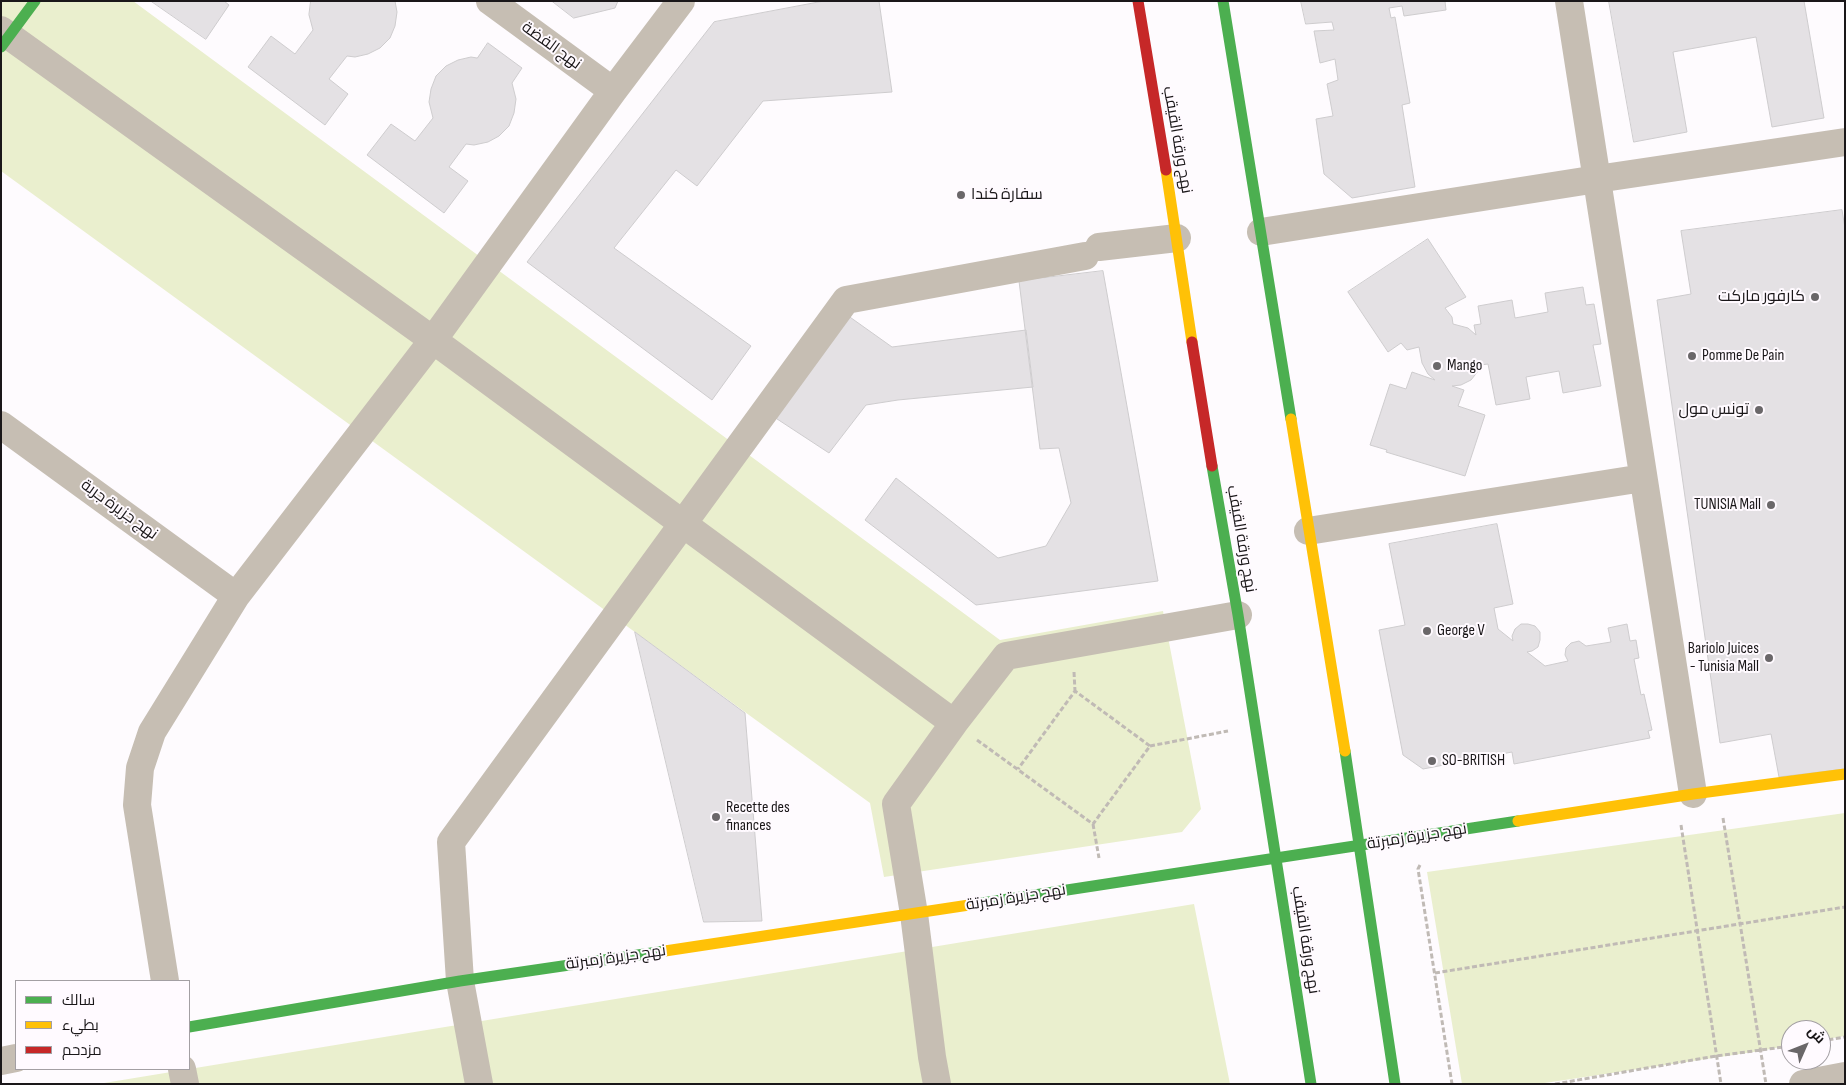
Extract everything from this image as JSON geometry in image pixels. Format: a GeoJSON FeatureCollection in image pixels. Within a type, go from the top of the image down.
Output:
{"type":"FeatureCollection","features":[{"type":"Feature","properties":{"kind":"main road"},"geometry":{"type":"LineString","coordinates":[[4,37],[35,1]]}},
{"type":"Feature","properties":{"kind":"main road","name":"نهج ورقة القيقب"},"geometry":{"type":"LineString","coordinates":[[1138,1],[1177,238],[1201,406],[1238,616],[1311,1084]]}},
{"type":"Feature","properties":{"kind":"main road"},"geometry":{"type":"LineString","coordinates":[[1223,1],[1360,846],[1395,1084]]}},
{"type":"Feature","properties":{"kind":"main road","name":"نهج جزيرة زمبرتة"},"geometry":{"type":"LineString","coordinates":[[190,1027],[460,981],[914,914],[1697,794],[1845,774]]}},
{"type":"Feature","properties":{"kind":"street","name":"نهج الفضة"},"geometry":{"type":"LineString","coordinates":[[490,1],[613,91]]}},
{"type":"Feature","properties":{"kind":"street"},"geometry":{"type":"LineString","coordinates":[[165,980],[137,805],[140,768],[152,732],[236,596],[433,340],[613,91],[681,1]]}},
{"type":"Feature","properties":{"kind":"street"},"geometry":{"type":"LineString","coordinates":[[1569,1],[1643,478],[1697,794]]}},
{"type":"Feature","properties":{"kind":"street"},"geometry":{"type":"LineString","coordinates":[[4,37],[433,340],[954,723]]}},
{"type":"Feature","properties":{"kind":"street"},"geometry":{"type":"LineString","coordinates":[[1261,232],[1845,142]]}},
{"type":"Feature","properties":{"kind":"street"},"geometry":{"type":"LineString","coordinates":[[479,1084],[460,981],[451,842],[846,300],[1092,252],[1177,238]]}},
{"type":"Feature","properties":{"kind":"street","name":"نهج جزيرة جربة"},"geometry":{"type":"LineString","coordinates":[[1,425],[236,596]]}},
{"type":"Feature","properties":{"kind":"street"},"geometry":{"type":"LineString","coordinates":[[1308,531],[1643,478]]}},
{"type":"Feature","properties":{"kind":"street"},"geometry":{"type":"LineString","coordinates":[[937,1084],[914,914],[896,804],[954,723],[1006,656],[1238,616]]}},
{"type":"Feature","properties":{"kind":"street"},"geometry":{"type":"LineString","coordinates":[[1,1061],[15,1058]]}},
{"type":"Feature","properties":{"kind":"street"},"geometry":{"type":"LineString","coordinates":[[182,1070],[185,1084]]}},
{"type":"Feature","properties":{"kind":"street"},"geometry":{"type":"LineString","coordinates":[[1802,1084],[1845,1076]]}},
{"type":"Feature","properties":{"kind":"path"},"geometry":{"type":"LineString","coordinates":[[1018,769],[1075,692],[1150,746]]}},
{"type":"Feature","properties":{"kind":"path"},"geometry":{"type":"LineString","coordinates":[[954,723],[1093,824],[1150,746],[1255,726]]}},
{"type":"Feature","properties":{"kind":"path"},"geometry":{"type":"LineString","coordinates":[[1697,794],[1740,924],[1766,1084]]}},
{"type":"Feature","properties":{"kind":"path"},"geometry":{"type":"LineString","coordinates":[[1697,794],[1697,931],[1721,1084]]}},
{"type":"Feature","properties":{"kind":"path"},"geometry":{"type":"LineString","coordinates":[[1422,860],[1418,869],[1452,1084]]}},
{"type":"Feature","properties":{"kind":"path"},"geometry":{"type":"LineString","coordinates":[[1434,973],[1845,907]]}},
{"type":"Feature","properties":{"kind":"path"},"geometry":{"type":"LineString","coordinates":[[1831,1039],[1845,1037]]}},
{"type":"Feature","properties":{"kind":"path"},"geometry":{"type":"LineString","coordinates":[[1555,1084],[1716,1056],[1781,1048]]}},
{"type":"Feature","properties":{"kind":"green space"},"geometry":{"type":"Polygon","coordinates":[[[1,1],[133,1],[1000,640],[1163,611],[1201,809],[1182,832],[884,877],[870,803],[1,171],[1,1]]]}},
{"type":"Feature","properties":{"kind":"green space"},"geometry":{"type":"Polygon","coordinates":[[[1845,813],[1845,1036],[1831,1038],[1831,1020],[1781,1020],[1781,1047],[1538,1084],[1462,1084],[1427,872],[1845,813]]]}},
{"type":"Feature","properties":{"kind":"green space"},"geometry":{"type":"Polygon","coordinates":[[[1194,904],[1230,1084],[98,1084],[1194,904]]]}},
{"type":"Feature","properties":{"kind":"building"},"geometry":{"type":"Polygon","coordinates":[[[151,1],[224,1],[229,5],[206,39],[151,1]]]}},
{"type":"Feature","properties":{"kind":"building"},"geometry":{"type":"Polygon","coordinates":[[[311,1],[395,1],[397,12],[395,26],[390,38],[380,48],[368,54],[355,57],[347,56],[329,79],[348,94],[325,125],[248,67],[271,36],[295,54],[313,30],[309,15],[311,1]]]}},
{"type":"Feature","properties":{"kind":"building"},"geometry":{"type":"Polygon","coordinates":[[[552,1],[618,1],[615,8],[574,18],[552,1]]]}},
{"type":"Feature","properties":{"kind":"building"},"geometry":{"type":"Polygon","coordinates":[[[824,1],[879,1],[892,92],[763,101],[697,186],[676,170],[614,248],[751,346],[712,400],[527,262],[714,22],[824,1]]]}},
{"type":"Feature","properties":{"kind":"building"},"geometry":{"type":"Polygon","coordinates":[[[1301,1],[1445,1],[1446,10],[1404,16],[1402,6],[1389,8],[1391,18],[1395,17],[1410,103],[1402,105],[1415,187],[1352,198],[1324,174],[1316,119],[1333,116],[1327,84],[1338,80],[1335,59],[1320,63],[1314,31],[1334,30],[1332,22],[1306,24],[1301,1]]]}},
{"type":"Feature","properties":{"kind":"building"},"geometry":{"type":"Polygon","coordinates":[[[1609,1],[1804,1],[1824,118],[1772,127],[1756,37],[1673,52],[1687,132],[1634,142],[1609,1]]]}},
{"type":"Feature","properties":{"kind":"building"},"geometry":{"type":"Polygon","coordinates":[[[488,43],[522,68],[512,83],[516,99],[514,113],[509,126],[499,136],[488,142],[474,145],[466,144],[449,167],[468,181],[444,213],[367,155],[391,124],[415,141],[433,118],[429,102],[436,76],[446,66],[458,60],[471,57],[477,58],[488,43]]]}},
{"type":"Feature","properties":{"kind":"building","name":"تونس مول"},"geometry":{"type":"Polygon","coordinates":[[[1842,210],[1845,228],[1845,769],[1779,777],[1771,734],[1720,743],[1657,300],[1691,294],[1681,231],[1842,210]]]}},
{"type":"Feature","properties":{"kind":"building"},"geometry":{"type":"Polygon","coordinates":[[[1428,239],[1466,297],[1445,308],[1452,317],[1453,324],[1468,328],[1476,335],[1474,325],[1481,324],[1478,306],[1512,300],[1515,318],[1548,312],[1545,293],[1583,287],[1586,305],[1594,304],[1601,344],[1593,345],[1601,386],[1563,393],[1559,371],[1526,377],[1530,399],[1496,405],[1488,364],[1481,365],[1471,380],[1461,385],[1452,386],[1464,390],[1458,406],[1485,415],[1465,476],[1386,452],[1387,450],[1370,445],[1390,384],[1406,389],[1412,372],[1435,380],[1428,374],[1422,363],[1419,347],[1407,350],[1401,343],[1388,352],[1348,292],[1428,239]]]}},
{"type":"Feature","properties":{"kind":"building"},"geometry":{"type":"Polygon","coordinates":[[[1103,271],[1158,581],[976,605],[865,520],[896,478],[998,558],[1046,546],[1071,503],[1059,448],[1040,449],[1019,281],[1103,271]]]}},
{"type":"Feature","properties":{"kind":"building"},"geometry":{"type":"Polygon","coordinates":[[[847,315],[892,347],[1026,330],[1033,387],[898,400],[866,405],[829,453],[771,415],[847,315]]]}},
{"type":"Feature","properties":{"kind":"building"},"geometry":{"type":"Polygon","coordinates":[[[1497,524],[1513,604],[1494,608],[1498,629],[1513,641],[1512,636],[1515,629],[1521,624],[1535,626],[1540,632],[1538,647],[1527,652],[1545,666],[1568,661],[1565,655],[1566,648],[1571,643],[1579,641],[1586,646],[1611,642],[1608,628],[1627,624],[1630,641],[1636,640],[1639,658],[1634,659],[1641,695],[1644,694],[1652,730],[1648,731],[1650,738],[1514,764],[1512,752],[1423,769],[1403,755],[1379,630],[1405,625],[1389,544],[1497,524]]]}},
{"type":"Feature","properties":{"kind":"building","name":"Recette des finances"},"geometry":{"type":"Polygon","coordinates":[[[635,632],[745,713],[762,921],[704,922],[635,632]]]}},
{"type":"Feature","properties":{"kind":"traffic: fast"},"geometry":{"type":"LineString","coordinates":[[1,47],[35,1]]}},
{"type":"Feature","properties":{"kind":"traffic: fast"},"geometry":{"type":"LineString","coordinates":[[1223,1],[1291,419]]}},
{"type":"Feature","properties":{"kind":"traffic: fast"},"geometry":{"type":"LineString","coordinates":[[1212,466],[1238,615],[1311,1084]]}},
{"type":"Feature","properties":{"kind":"traffic: fast"},"geometry":{"type":"LineString","coordinates":[[1345,751],[1395,1084]]}},
{"type":"Feature","properties":{"kind":"traffic: fast"},"geometry":{"type":"LineString","coordinates":[[969,905],[1518,821]]}},
{"type":"Feature","properties":{"kind":"traffic: fast"},"geometry":{"type":"LineString","coordinates":[[190,1027],[460,981],[665,951]]}},
{"type":"Feature","properties":{"kind":"traffic: slow"},"geometry":{"type":"LineString","coordinates":[[1166,170],[1192,342]]}},
{"type":"Feature","properties":{"kind":"traffic: slow"},"geometry":{"type":"LineString","coordinates":[[1291,419],[1345,751]]}},
{"type":"Feature","properties":{"kind":"traffic: slow"},"geometry":{"type":"LineString","coordinates":[[1518,821],[1693,794],[1845,774]]}},
{"type":"Feature","properties":{"kind":"traffic: slow"},"geometry":{"type":"LineString","coordinates":[[665,951],[969,905]]}},
{"type":"Feature","properties":{"kind":"traffic: jam"},"geometry":{"type":"LineString","coordinates":[[1138,1],[1166,170]]}},
{"type":"Feature","properties":{"kind":"traffic: jam"},"geometry":{"type":"LineString","coordinates":[[1192,342],[1212,466]]}},
{"type":"Feature","properties":{"kind":"place","name":"سفارة كندا"},"geometry":{"type":"Point","coordinates":[961,195]}},
{"type":"Feature","properties":{"kind":"place","name":"كارفور ماركت"},"geometry":{"type":"Point","coordinates":[1815,297]}},
{"type":"Feature","properties":{"kind":"place","name":"Pomme De Pain"},"geometry":{"type":"Point","coordinates":[1692,356]}},
{"type":"Feature","properties":{"kind":"place","name":"Mango"},"geometry":{"type":"Point","coordinates":[1437,366]}},
{"type":"Feature","properties":{"kind":"place","name":"تونس مول"},"geometry":{"type":"Point","coordinates":[1759,410]}},
{"type":"Feature","properties":{"kind":"place","name":"TUNISIA Mall"},"geometry":{"type":"Point","coordinates":[1771,505]}},
{"type":"Feature","properties":{"kind":"place","name":"George V"},"geometry":{"type":"Point","coordinates":[1427,631]}},
{"type":"Feature","properties":{"kind":"place","name":"Bariolo Juices - Tunisia Mall"},"geometry":{"type":"Point","coordinates":[1769,658]}},
{"type":"Feature","properties":{"kind":"place","name":"SO-BRITISH"},"geometry":{"type":"Point","coordinates":[1432,761]}},
{"type":"Feature","properties":{"kind":"place","name":"Recette des finances"},"geometry":{"type":"Point","coordinates":[716,817]}}]}
